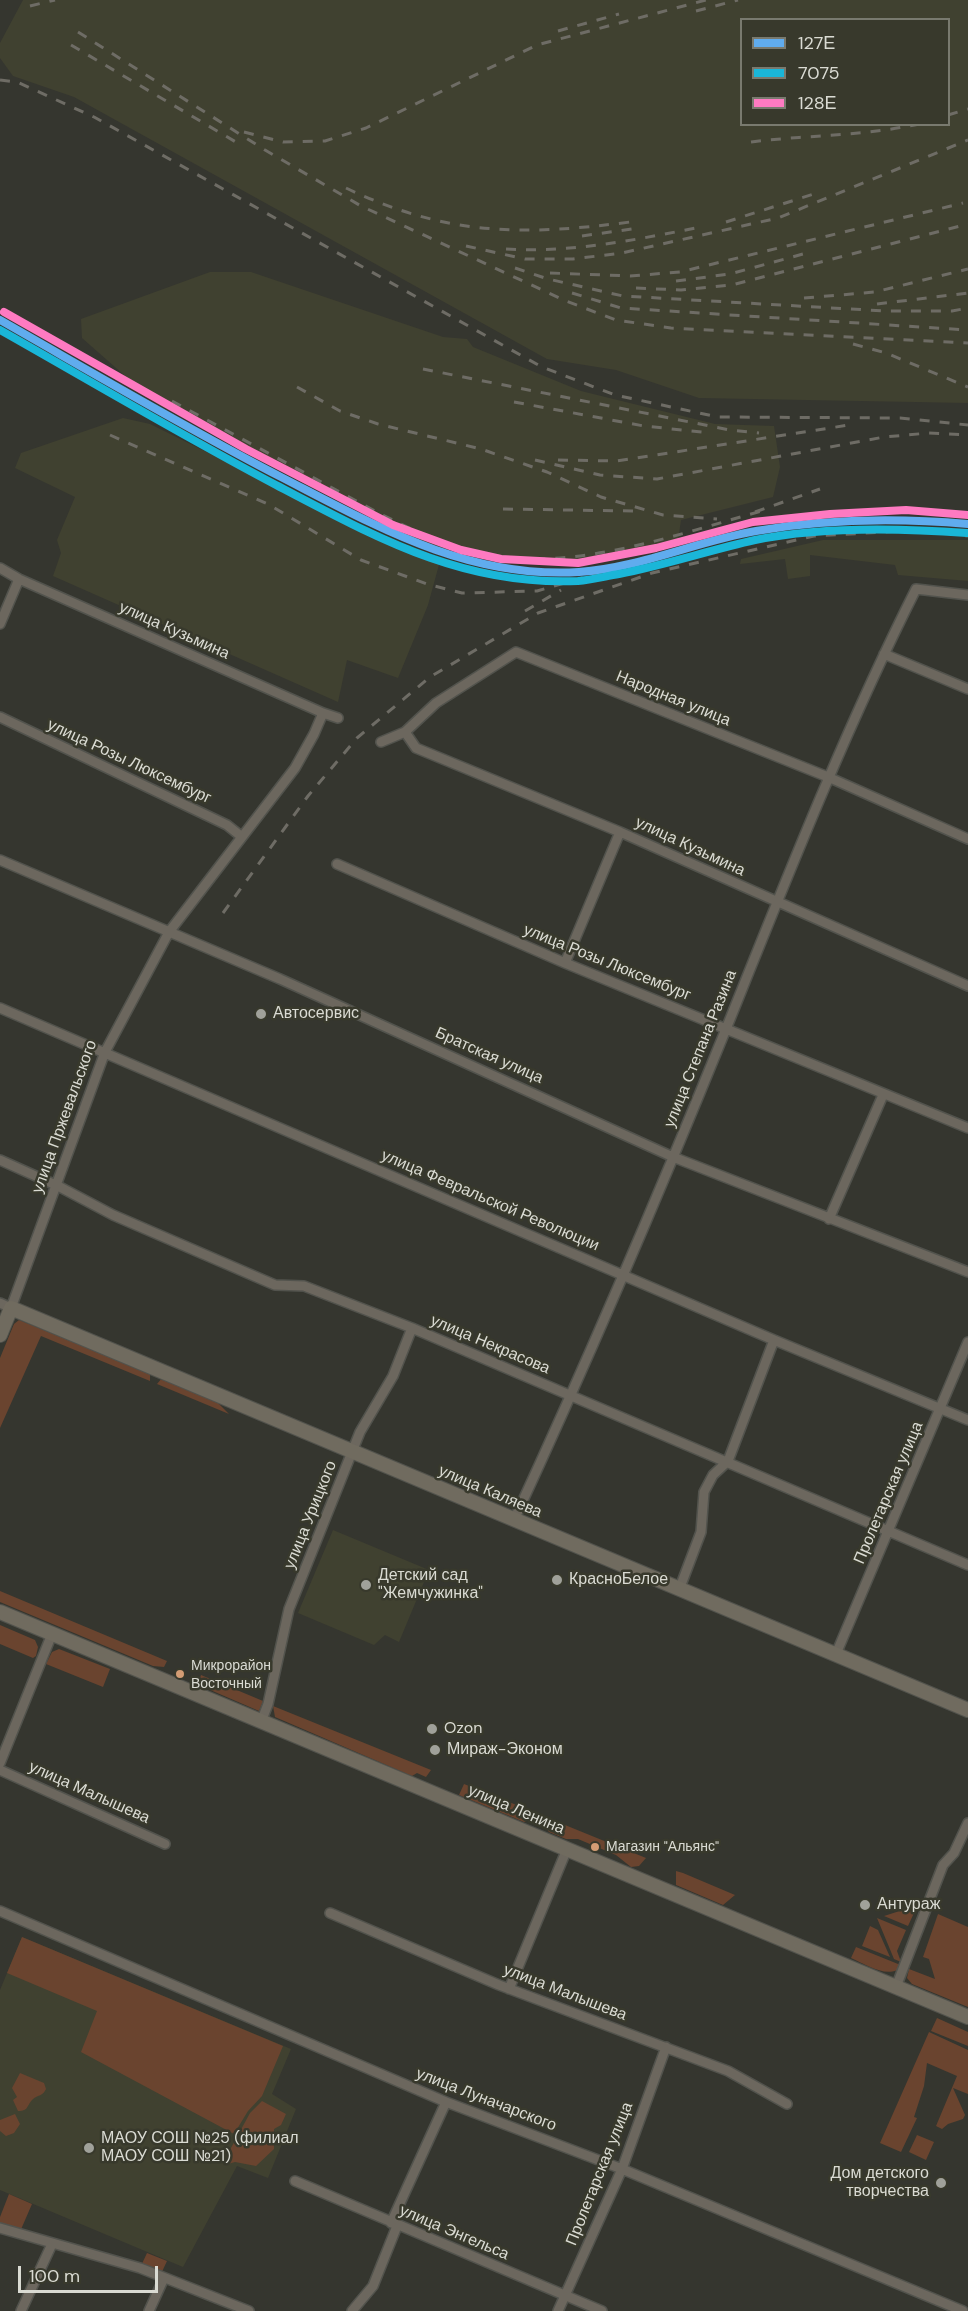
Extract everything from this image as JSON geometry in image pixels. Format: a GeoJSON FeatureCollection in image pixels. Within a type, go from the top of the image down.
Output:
{"type":"FeatureCollection","features":[{"type":"Feature","properties":{"kind":"street","name":"улица Кузьмина"},"geometry":{"type":"LineString","coordinates":[[0,568],[19,579],[339,718]]}},
{"type":"Feature","properties":{"kind":"street"},"geometry":{"type":"LineString","coordinates":[[0,624],[19,579]]}},
{"type":"Feature","properties":{"kind":"street","name":"улица Степана Разина"},"geometry":{"type":"LineString","coordinates":[[514,1520],[625,1275],[828,777],[884,654],[916,589],[968,595]]}},
{"type":"Feature","properties":{"kind":"street","name":"Народная улица"},"geometry":{"type":"LineString","coordinates":[[381,742],[405,732],[436,703],[516,652],[828,777],[968,839]]}},
{"type":"Feature","properties":{"kind":"street"},"geometry":{"type":"LineString","coordinates":[[884,654],[968,689]]}},
{"type":"Feature","properties":{"kind":"street","name":"улица Пржевальского"},"geometry":{"type":"LineString","coordinates":[[0,1335],[6,1306],[58,1186],[105,1052],[169,932],[295,768],[323,713]]}},
{"type":"Feature","properties":{"kind":"street","name":"улица Розы Люксембург"},"geometry":{"type":"LineString","coordinates":[[0,717],[227,825],[242,837]]}},
{"type":"Feature","properties":{"kind":"street","name":"улица Кузьмина"},"geometry":{"type":"LineString","coordinates":[[405,732],[416,748],[620,832],[968,986]]}},
{"type":"Feature","properties":{"kind":"street"},"geometry":{"type":"LineString","coordinates":[[565,963],[620,832]]}},
{"type":"Feature","properties":{"kind":"street","name":"Братская улица"},"geometry":{"type":"LineString","coordinates":[[0,860],[280,979],[673,1156],[968,1272]]}},
{"type":"Feature","properties":{"kind":"street","name":"улица Розы Люксембург"},"geometry":{"type":"LineString","coordinates":[[337,864],[565,963],[968,1128]]}},
{"type":"Feature","properties":{"kind":"street","name":"улица Февральской Революции"},"geometry":{"type":"LineString","coordinates":[[0,1008],[774,1340],[968,1420]]}},
{"type":"Feature","properties":{"kind":"street"},"geometry":{"type":"LineString","coordinates":[[829,1219],[883,1095]]}},
{"type":"Feature","properties":{"kind":"street","name":"улица Некрасова"},"geometry":{"type":"LineString","coordinates":[[0,1160],[58,1186],[113,1215],[275,1285],[304,1286],[412,1328],[728,1461],[888,1533],[968,1565]]}},
{"type":"Feature","properties":{"kind":"street","name":"улица Каляева"},"geometry":{"type":"LineString","coordinates":[[6,1306],[351,1453],[968,1710]]}},
{"type":"Feature","properties":{"kind":"street","name":"улица Урицкого"},"geometry":{"type":"LineString","coordinates":[[261,1722],[268,1704],[289,1609],[360,1432],[393,1376],[412,1328]]}},
{"type":"Feature","properties":{"kind":"street"},"geometry":{"type":"LineString","coordinates":[[679,1590],[701,1532],[704,1492],[713,1475],[728,1461],[774,1340]]}},
{"type":"Feature","properties":{"kind":"street","name":"Пролетарская улица"},"geometry":{"type":"LineString","coordinates":[[836,1654],[968,1342]]}},
{"type":"Feature","properties":{"kind":"street","name":"улица Ленина"},"geometry":{"type":"LineString","coordinates":[[0,1612],[968,2017]]}},
{"type":"Feature","properties":{"kind":"street"},"geometry":{"type":"LineString","coordinates":[[0,1763],[46,1631]]}},
{"type":"Feature","properties":{"kind":"street","name":"улица Малышева"},"geometry":{"type":"LineString","coordinates":[[0,1770],[165,1844]]}},
{"type":"Feature","properties":{"kind":"street"},"geometry":{"type":"LineString","coordinates":[[896,1987],[943,1865],[954,1853],[968,1823]]}},
{"type":"Feature","properties":{"kind":"street"},"geometry":{"type":"LineString","coordinates":[[509,1989],[567,1849]]}},
{"type":"Feature","properties":{"kind":"street","name":"улица Луначарского"},"geometry":{"type":"LineString","coordinates":[[0,1911],[446,2102],[622,2169],[963,2311]]}},
{"type":"Feature","properties":{"kind":"street","name":"улица Малышева"},"geometry":{"type":"LineString","coordinates":[[330,1914],[509,1989],[728,2071],[787,2104]]}},
{"type":"Feature","properties":{"kind":"street","name":"Пролетарская улица"},"geometry":{"type":"LineString","coordinates":[[558,2311],[622,2169],[666,2047]]}},
{"type":"Feature","properties":{"kind":"street"},"geometry":{"type":"LineString","coordinates":[[352,2311],[373,2286],[394,2224],[446,2102]]}},
{"type":"Feature","properties":{"kind":"street","name":"улица Энгельса"},"geometry":{"type":"LineString","coordinates":[[295,2181],[564,2297],[602,2311]]}},
{"type":"Feature","properties":{"kind":"street"},"geometry":{"type":"LineString","coordinates":[[0,2228],[140,2268],[249,2311]]}},
{"type":"Feature","properties":{"kind":"street"},"geometry":{"type":"LineString","coordinates":[[21,2311],[52,2244]]}},
{"type":"Feature","properties":{"kind":"street"},"geometry":{"type":"LineString","coordinates":[[149,2311],[164,2278]]}},
{"type":"Feature","properties":{"kind":"shaded area"},"geometry":{"type":"Polygon","coordinates":[[[23,0],[968,0],[968,403],[699,398],[616,370],[547,359],[74,97],[13,76],[0,58],[0,43],[23,0]]]}},
{"type":"Feature","properties":{"kind":"shaded area"},"geometry":{"type":"Polygon","coordinates":[[[210,272],[251,272],[443,337],[467,339],[473,347],[581,391],[715,424],[774,426],[780,467],[773,497],[681,520],[678,541],[596,559],[526,564],[428,546],[157,404],[82,338],[81,319],[210,272]]]}},
{"type":"Feature","properties":{"kind":"shaded area"},"geometry":{"type":"Polygon","coordinates":[[[123,418],[150,424],[388,542],[440,561],[428,605],[398,678],[347,660],[338,702],[53,576],[61,553],[57,540],[75,497],[15,468],[21,453],[123,418]]]}},
{"type":"Feature","properties":{"kind":"shaded area"},"geometry":{"type":"Polygon","coordinates":[[[823,540],[968,540],[968,581],[898,575],[895,565],[810,555],[810,576],[788,579],[785,559],[740,564],[741,559],[823,540]]]}},
{"type":"Feature","properties":{"kind":"shaded area"},"geometry":{"type":"Polygon","coordinates":[[[19,1320],[150,1373],[150,1381],[41,1336],[0,1428],[0,1358],[14,1324],[19,1320]]]}},
{"type":"Feature","properties":{"kind":"shaded area"},"geometry":{"type":"Polygon","coordinates":[[[162,1378],[213,1398],[229,1414],[157,1384],[162,1378]]]}},
{"type":"Feature","properties":{"kind":"shaded area","name":"Детский сад \"Жемчужинка\""},"geometry":{"type":"Polygon","coordinates":[[[333,1530],[429,1570],[399,1642],[385,1635],[374,1645],[298,1613],[333,1530]]]}},
{"type":"Feature","properties":{"kind":"shaded area"},"geometry":{"type":"Polygon","coordinates":[[[0,1591],[167,1661],[164,1667],[153,1666],[0,1602],[0,1591]]]}},
{"type":"Feature","properties":{"kind":"shaded area"},"geometry":{"type":"Polygon","coordinates":[[[0,1625],[35,1640],[38,1647],[36,1656],[33,1658],[0,1644],[0,1625]]]}},
{"type":"Feature","properties":{"kind":"shaded area"},"geometry":{"type":"Polygon","coordinates":[[[59,1649],[110,1669],[103,1687],[46,1664],[52,1652],[59,1649]]]}},
{"type":"Feature","properties":{"kind":"shaded area"},"geometry":{"type":"Polygon","coordinates":[[[201,1675],[263,1701],[259,1711],[208,1689],[199,1681],[201,1675]]]}},
{"type":"Feature","properties":{"kind":"shaded area"},"geometry":{"type":"Polygon","coordinates":[[[273,1706],[431,1770],[426,1777],[417,1773],[412,1776],[275,1717],[273,1706]]]}},
{"type":"Feature","properties":{"kind":"shaded area"},"geometry":{"type":"Polygon","coordinates":[[[464,1784],[534,1812],[531,1819],[524,1822],[459,1795],[464,1784]]]}},
{"type":"Feature","properties":{"kind":"shaded area"},"geometry":{"type":"Polygon","coordinates":[[[538,1814],[646,1858],[639,1866],[631,1867],[616,1855],[578,1839],[566,1839],[549,1832],[538,1814]]]}},
{"type":"Feature","properties":{"kind":"shaded area"},"geometry":{"type":"Polygon","coordinates":[[[676,1871],[735,1895],[723,1905],[676,1885],[676,1871]]]}},
{"type":"Feature","properties":{"kind":"shaded area"},"geometry":{"type":"Polygon","coordinates":[[[909,1908],[914,1913],[908,1926],[884,1916],[909,1908]]]}},
{"type":"Feature","properties":{"kind":"shaded area"},"geometry":{"type":"Polygon","coordinates":[[[938,1914],[968,1927],[968,2007],[912,1984],[907,1978],[909,1969],[935,1979],[929,1959],[923,1957],[938,1914]]]}},
{"type":"Feature","properties":{"kind":"shaded area"},"geometry":{"type":"Polygon","coordinates":[[[877,1918],[906,1930],[897,1951],[901,1962],[894,1959],[877,1918]]]}},
{"type":"Feature","properties":{"kind":"shaded area"},"geometry":{"type":"Polygon","coordinates":[[[870,1926],[878,1930],[890,1957],[862,1946],[870,1926]]]}},
{"type":"Feature","properties":{"kind":"shaded area"},"geometry":{"type":"Polygon","coordinates":[[[22,1937],[291,2049],[272,2094],[296,2109],[268,2178],[237,2166],[183,2267],[0,2190],[0,1990],[22,1937]]]}},
{"type":"Feature","properties":{"kind":"shaded area"},"geometry":{"type":"Polygon","coordinates":[[[22,1937],[283,2046],[262,2096],[248,2111],[234,2134],[81,2052],[97,2011],[7,1973],[22,1937]]]}},
{"type":"Feature","properties":{"kind":"shaded area"},"geometry":{"type":"Polygon","coordinates":[[[856,1947],[903,1966],[891,1972],[878,1970],[851,1958],[856,1947]]]}},
{"type":"Feature","properties":{"kind":"shaded area"},"geometry":{"type":"Polygon","coordinates":[[[937,2018],[968,2032],[968,2046],[931,2031],[937,2018]]]}},
{"type":"Feature","properties":{"kind":"shaded area"},"geometry":{"type":"Polygon","coordinates":[[[929,2032],[968,2050],[968,2094],[953,2088],[965,2115],[963,2119],[948,2124],[942,2129],[936,2126],[957,2076],[927,2063],[924,2086],[914,2117],[917,2118],[901,2152],[880,2143],[929,2032]]]}},
{"type":"Feature","properties":{"kind":"shaded area"},"geometry":{"type":"Polygon","coordinates":[[[20,2073],[44,2083],[46,2089],[33,2099],[26,2109],[18,2111],[13,2100],[17,2097],[12,2088],[20,2073]]]}},
{"type":"Feature","properties":{"kind":"shaded area"},"geometry":{"type":"Polygon","coordinates":[[[262,2101],[286,2114],[281,2125],[274,2129],[274,2149],[256,2166],[235,2162],[228,2164],[225,2159],[250,2113],[262,2101]]]}},
{"type":"Feature","properties":{"kind":"shaded area"},"geometry":{"type":"Polygon","coordinates":[[[15,2114],[20,2124],[14,2133],[6,2136],[0,2131],[0,2120],[15,2114]]]}},
{"type":"Feature","properties":{"kind":"shaded area"},"geometry":{"type":"Polygon","coordinates":[[[917,2135],[934,2142],[926,2160],[909,2152],[917,2135]]]}},
{"type":"Feature","properties":{"kind":"shaded area"},"geometry":{"type":"Polygon","coordinates":[[[9,2194],[32,2204],[19,2234],[0,2228],[0,2217],[9,2194]]]}},
{"type":"Feature","properties":{"kind":"shaded area"},"geometry":{"type":"Polygon","coordinates":[[[147,2253],[167,2261],[160,2276],[140,2268],[147,2253]]]}},
{"type":"Feature","properties":{"kind":"railway"},"geometry":{"type":"LineString","coordinates":[[30,6],[55,0]]}},
{"type":"Feature","properties":{"kind":"railway"},"geometry":{"type":"LineString","coordinates":[[244,132],[283,142],[325,141],[366,128],[537,45],[706,0]]}},
{"type":"Feature","properties":{"kind":"railway"},"geometry":{"type":"LineString","coordinates":[[696,11],[738,0]]}},
{"type":"Feature","properties":{"kind":"railway"},"geometry":{"type":"LineString","coordinates":[[558,31],[619,14]]}},
{"type":"Feature","properties":{"kind":"railway"},"geometry":{"type":"LineString","coordinates":[[78,32],[265,150],[361,206],[566,301],[616,320],[671,328],[968,343]]}},
{"type":"Feature","properties":{"kind":"railway"},"geometry":{"type":"LineString","coordinates":[[71,45],[241,145]]}},
{"type":"Feature","properties":{"kind":"railway"},"geometry":{"type":"LineString","coordinates":[[0,80],[17,82],[94,117],[542,367],[615,395],[718,417],[900,418],[968,425]]}},
{"type":"Feature","properties":{"kind":"railway"},"geometry":{"type":"LineString","coordinates":[[950,114],[968,109]]}},
{"type":"Feature","properties":{"kind":"railway"},"geometry":{"type":"LineString","coordinates":[[751,142],[908,126]]}},
{"type":"Feature","properties":{"kind":"railway"},"geometry":{"type":"LineString","coordinates":[[466,246],[525,259],[573,259],[622,253],[778,218],[968,140]]}},
{"type":"Feature","properties":{"kind":"railway"},"geometry":{"type":"LineString","coordinates":[[346,188],[418,216],[452,224],[485,228],[554,229],[630,222]]}},
{"type":"Feature","properties":{"kind":"railway"},"geometry":{"type":"LineString","coordinates":[[726,222],[820,192]]}},
{"type":"Feature","properties":{"kind":"railway"},"geometry":{"type":"LineString","coordinates":[[550,273],[630,276],[680,272],[963,203]]}},
{"type":"Feature","properties":{"kind":"railway"},"geometry":{"type":"LineString","coordinates":[[636,288],[681,290],[732,285],[968,224]]}},
{"type":"Feature","properties":{"kind":"railway"},"geometry":{"type":"LineString","coordinates":[[582,236],[639,228]]}},
{"type":"Feature","properties":{"kind":"railway"},"geometry":{"type":"LineString","coordinates":[[506,249],[578,247],[696,228]]}},
{"type":"Feature","properties":{"kind":"railway"},"geometry":{"type":"LineString","coordinates":[[676,281],[730,274],[803,254]]}},
{"type":"Feature","properties":{"kind":"railway"},"geometry":{"type":"LineString","coordinates":[[515,268],[548,279],[623,296],[885,311],[952,311],[968,308]]}},
{"type":"Feature","properties":{"kind":"railway"},"geometry":{"type":"LineString","coordinates":[[804,298],[875,292],[968,269]]}},
{"type":"Feature","properties":{"kind":"railway"},"geometry":{"type":"LineString","coordinates":[[572,293],[621,308],[968,330]]}},
{"type":"Feature","properties":{"kind":"railway"},"geometry":{"type":"LineString","coordinates":[[877,304],[968,293]]}},
{"type":"Feature","properties":{"kind":"railway"},"geometry":{"type":"LineString","coordinates":[[853,344],[886,353],[968,387]]}},
{"type":"Feature","properties":{"kind":"railway"},"geometry":{"type":"LineString","coordinates":[[423,369],[730,430],[759,433]]}},
{"type":"Feature","properties":{"kind":"railway"},"geometry":{"type":"LineString","coordinates":[[297,387],[340,411],[378,424],[481,449],[547,472],[601,497],[663,515],[717,519]]}},
{"type":"Feature","properties":{"kind":"railway"},"geometry":{"type":"LineString","coordinates":[[172,401],[396,522],[451,545],[480,553],[509,558],[540,559],[596,553],[652,542],[762,511]]}},
{"type":"Feature","properties":{"kind":"railway"},"geometry":{"type":"LineString","coordinates":[[514,402],[644,426],[711,433]]}},
{"type":"Feature","properties":{"kind":"railway"},"geometry":{"type":"LineString","coordinates":[[558,460],[617,461],[849,425]]}},
{"type":"Feature","properties":{"kind":"railway"},"geometry":{"type":"LineString","coordinates":[[535,460],[600,475],[657,479],[884,437],[929,433],[968,435]]}},
{"type":"Feature","properties":{"kind":"railway"},"geometry":{"type":"LineString","coordinates":[[110,435],[268,504],[361,560],[427,584],[462,593],[537,591],[609,570]]}},
{"type":"Feature","properties":{"kind":"railway"},"geometry":{"type":"LineString","coordinates":[[755,512],[820,489]]}},
{"type":"Feature","properties":{"kind":"railway"},"geometry":{"type":"LineString","coordinates":[[503,509],[633,511]]}},
{"type":"Feature","properties":{"kind":"railway"},"geometry":{"type":"LineString","coordinates":[[223,913],[308,796],[357,738],[430,677],[538,613],[652,573],[814,536],[920,530],[968,536]]}},
{"type":"Feature","properties":{"kind":"railway"},"geometry":{"type":"LineString","coordinates":[[603,573],[658,557]]}},
{"type":"Feature","properties":{"kind":"railway"},"geometry":{"type":"LineString","coordinates":[[525,611],[561,590]]}},
{"type":"Feature","properties":{"kind":"transit line","name":"128Е"},"geometry":{"type":"LineString","coordinates":[[4,312],[246,449],[393,525],[461,550],[501,559],[578,563],[656,548],[753,522],[830,514],[906,510],[968,515]]}},
{"type":"Feature","properties":{"kind":"transit line","name":"127Е"},"geometry":{"type":"LineString","coordinates":[[0,320],[210,439],[352,514],[424,546],[499,567],[538,572],[601,570],[734,535],[808,524],[888,520],[968,524]]}},
{"type":"Feature","properties":{"kind":"transit line","name":"7075"},"geometry":{"type":"LineString","coordinates":[[0,330],[207,447],[349,523],[385,540],[457,567],[536,580],[578,581],[636,570],[781,535],[834,530],[888,529],[967,533]]}},
{"type":"Feature","properties":{"kind":"place","name":"Автосервис"},"geometry":{"type":"Point","coordinates":[261,1014]}},
{"type":"Feature","properties":{"kind":"place","name":"КрасноБелое"},"geometry":{"type":"Point","coordinates":[557,1580]}},
{"type":"Feature","properties":{"kind":"place","name":"Детский сад \"Жемчужинка\""},"geometry":{"type":"Point","coordinates":[366,1585]}},
{"type":"Feature","properties":{"kind":"place","name":"Микрорайон Восточный"},"geometry":{"type":"Point","coordinates":[180,1674]}},
{"type":"Feature","properties":{"kind":"place","name":"Ozon"},"geometry":{"type":"Point","coordinates":[432,1729]}},
{"type":"Feature","properties":{"kind":"place","name":"Мираж-Эконом"},"geometry":{"type":"Point","coordinates":[435,1750]}},
{"type":"Feature","properties":{"kind":"place","name":"Магазин \"Альянс\""},"geometry":{"type":"Point","coordinates":[595,1847]}},
{"type":"Feature","properties":{"kind":"place","name":"Антураж"},"geometry":{"type":"Point","coordinates":[865,1905]}},
{"type":"Feature","properties":{"kind":"place","name":"МАОУ СОШ №25 (филиал МАОУ СОШ №21)"},"geometry":{"type":"Point","coordinates":[89,2148]}},
{"type":"Feature","properties":{"kind":"place","name":"Дом детского творчества"},"geometry":{"type":"Point","coordinates":[941,2183]}}]}
